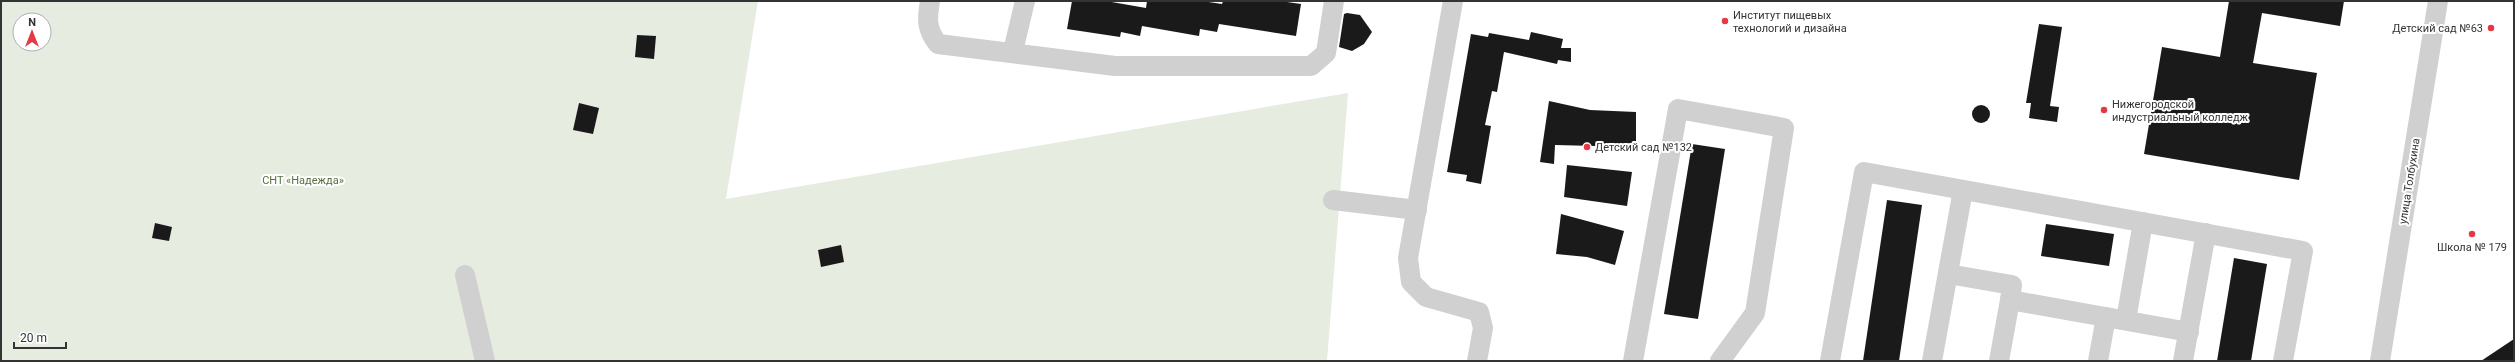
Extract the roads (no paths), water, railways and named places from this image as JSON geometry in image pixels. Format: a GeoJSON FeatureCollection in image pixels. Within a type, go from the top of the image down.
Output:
{"type":"FeatureCollection","features":[{"type":"Feature","properties":{"kind":"street"},"geometry":{"type":"LineString","coordinates":[[930,1],[927,17],[929,32],[938,44],[1013,51],[1115,66],[1311,66],[1326,53],[1334,1]]}},
{"type":"Feature","properties":{"kind":"street"},"geometry":{"type":"LineString","coordinates":[[1013,51],[1025,1]]}},
{"type":"Feature","properties":{"kind":"street"},"geometry":{"type":"LineString","coordinates":[[1453,1],[1408,258],[1411,282],[1426,297],[1479,312],[1483,328],[1478,361]]}},
{"type":"Feature","properties":{"kind":"street","name":"улица Толбухина"},"geometry":{"type":"LineString","coordinates":[[2380,361],[2438,1]]}},
{"type":"Feature","properties":{"kind":"street"},"geometry":{"type":"LineString","coordinates":[[1633,361],[1678,109],[1784,128],[1755,313],[1720,361]]}},
{"type":"Feature","properties":{"kind":"street"},"geometry":{"type":"LineString","coordinates":[[1830,361],[1864,172],[2303,251],[2283,361]]}},
{"type":"Feature","properties":{"kind":"street"},"geometry":{"type":"LineString","coordinates":[[1932,361],[1963,190]]}},
{"type":"Feature","properties":{"kind":"street"},"geometry":{"type":"LineString","coordinates":[[1333,200],[1417,210]]}},
{"type":"Feature","properties":{"kind":"street"},"geometry":{"type":"LineString","coordinates":[[2126,320],[2143,222]]}},
{"type":"Feature","properties":{"kind":"street"},"geometry":{"type":"LineString","coordinates":[[2183,361],[2206,233]]}},
{"type":"Feature","properties":{"kind":"street"},"geometry":{"type":"LineString","coordinates":[[1948,274],[2012,285],[1999,361]]}},
{"type":"Feature","properties":{"kind":"street"},"geometry":{"type":"LineString","coordinates":[[465,275],[484,361]]}},
{"type":"Feature","properties":{"kind":"street"},"geometry":{"type":"LineString","coordinates":[[2010,300],[2189,332]]}},
{"type":"Feature","properties":{"kind":"street"},"geometry":{"type":"LineString","coordinates":[[2098,361],[2106,317]]}},
{"type":"Feature","properties":{"kind":"place","name":"Институт пищевых технологий и дизайна"},"geometry":{"type":"Point","coordinates":[1725,21]}},
{"type":"Feature","properties":{"kind":"place","name":"Детский сад №63"},"geometry":{"type":"Point","coordinates":[2491,28]}},
{"type":"Feature","properties":{"kind":"place","name":"Нижегородской индустриальный колледж"},"geometry":{"type":"Point","coordinates":[2104,110]}},
{"type":"Feature","properties":{"kind":"place","name":"Детский сад №132"},"geometry":{"type":"Point","coordinates":[1587,147]}},
{"type":"Feature","properties":{"kind":"place","name":"Школа № 179"},"geometry":{"type":"Point","coordinates":[2472,234]}},
{"type":"Feature","properties":{"kind":"park label","name":"СНТ «Надежда»"},"geometry":{"type":"Point","coordinates":[303,180]}}]}
